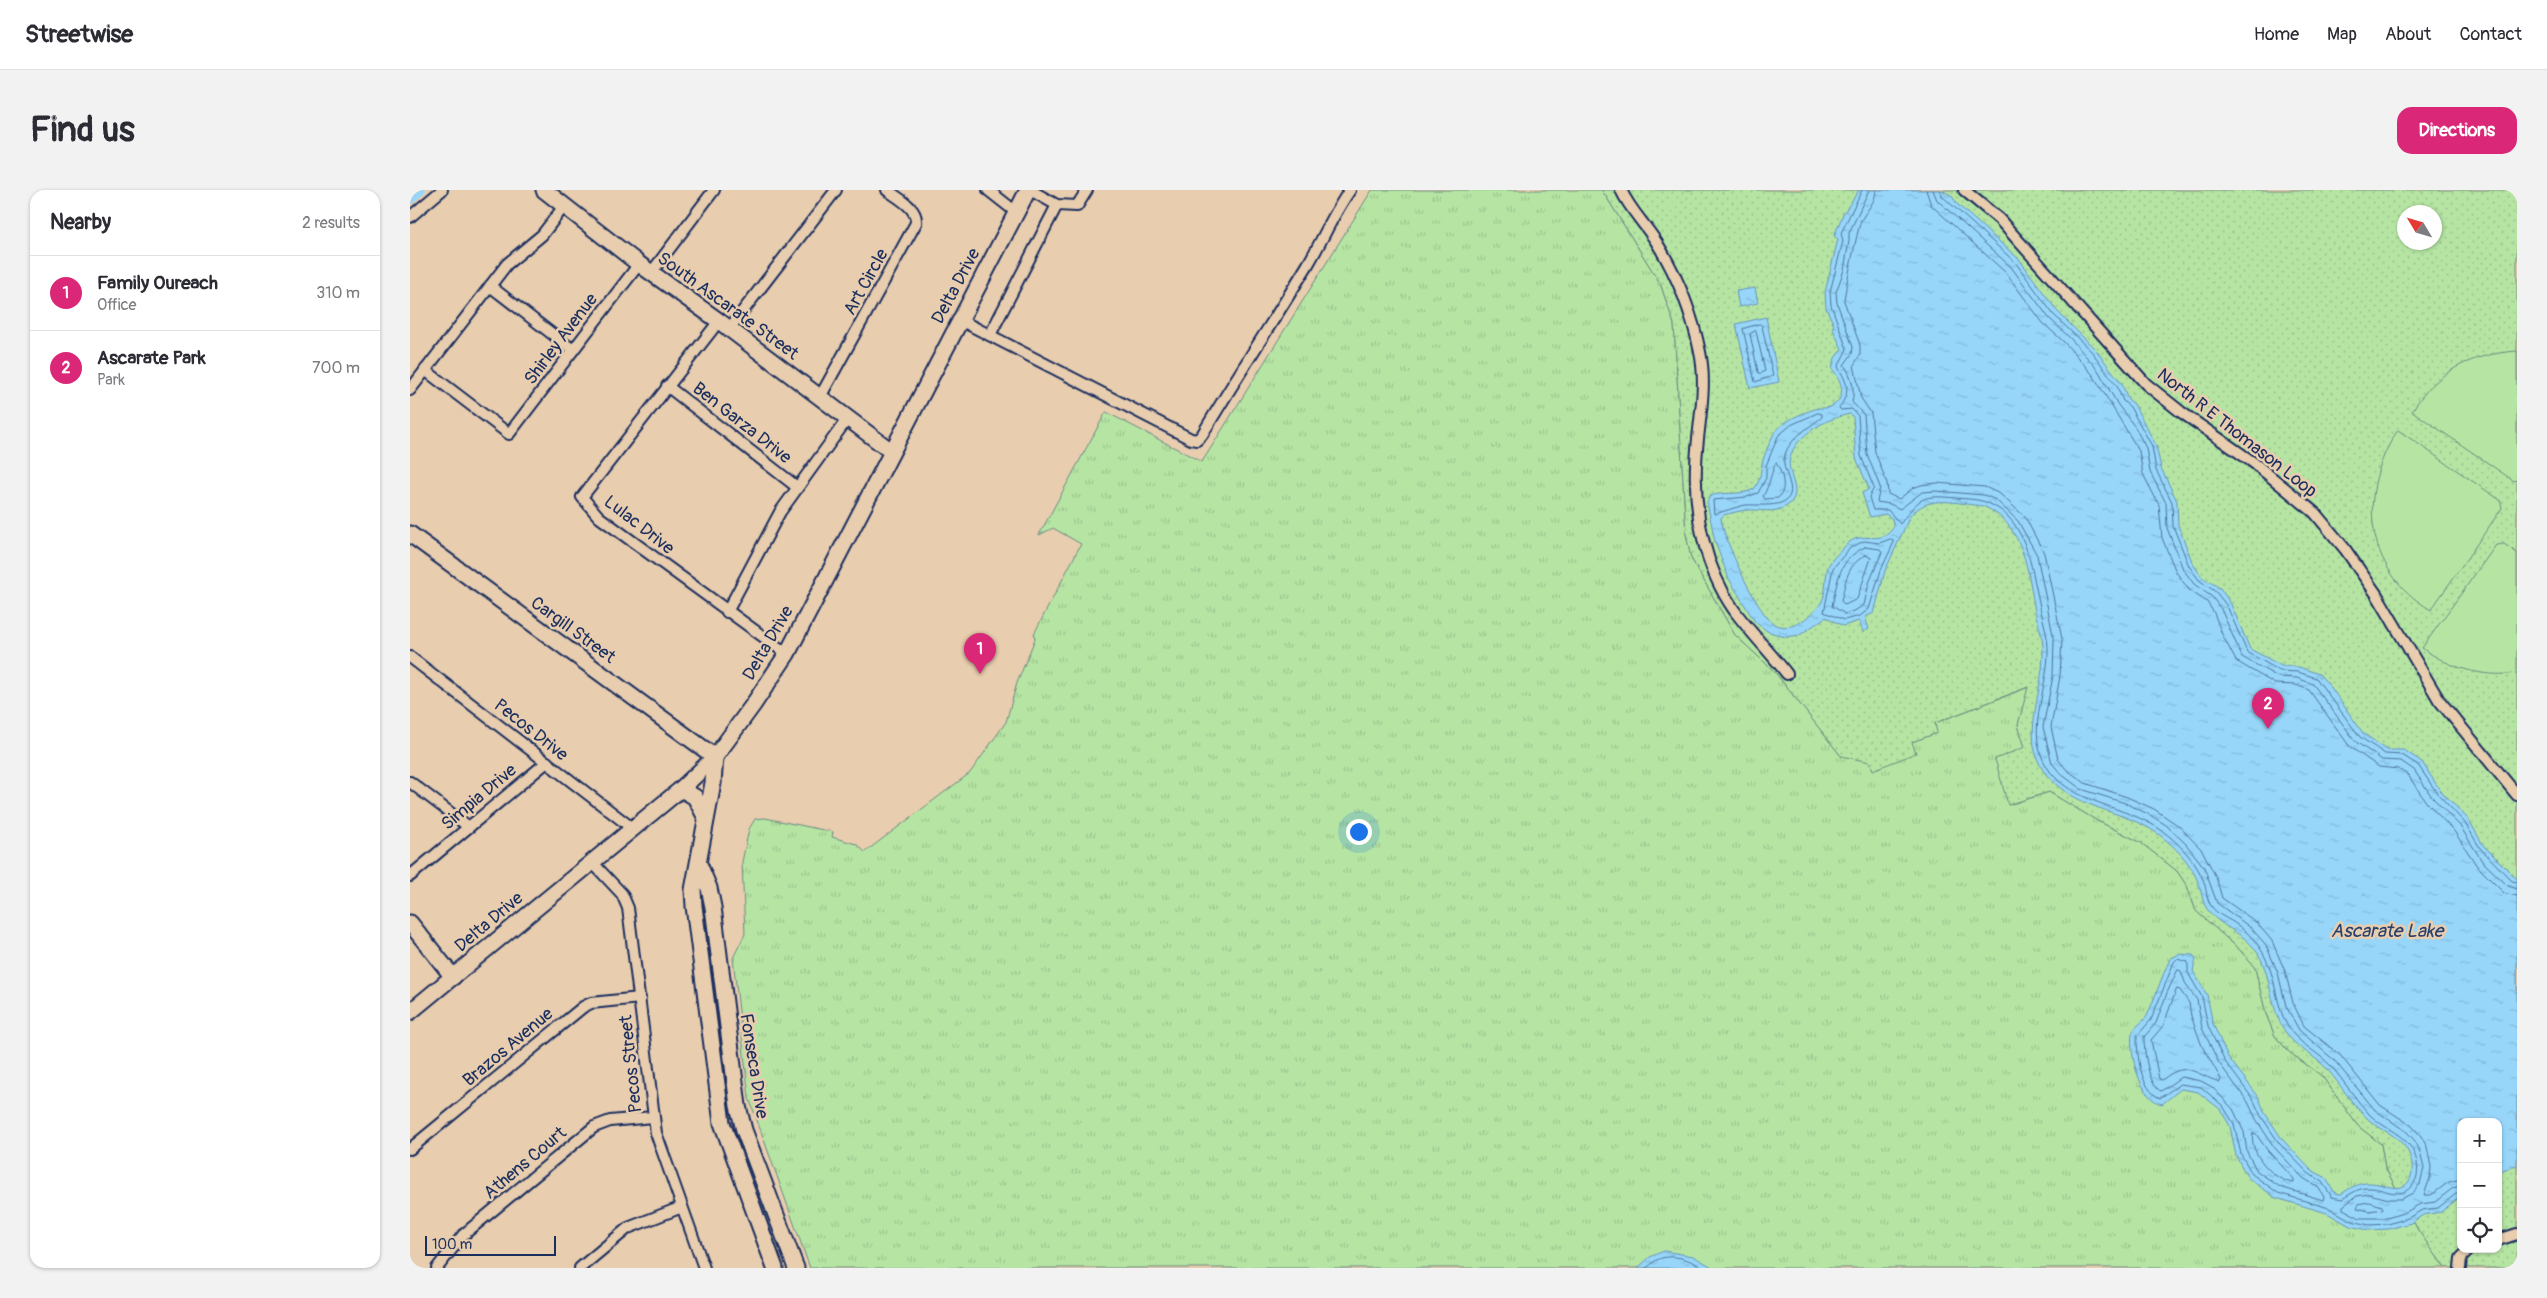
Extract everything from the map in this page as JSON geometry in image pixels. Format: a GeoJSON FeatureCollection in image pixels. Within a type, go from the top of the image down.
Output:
{"type":"FeatureCollection","features":[{"type":"Feature","properties":{"kind":"main road","name":"South Ascarate Street"},"geometry":{"type":"LineString","coordinates":[[544,190],[645,268],[891,451]]}},
{"type":"Feature","properties":{"kind":"main road","name":"Delta Drive"},"geometry":{"type":"LineString","coordinates":[[410,1012],[681,789],[714,757],[753,705],[786,654],[1029,190]]}},
{"type":"Feature","properties":{"kind":"main road","name":"Cargill Street"},"geometry":{"type":"LineString","coordinates":[[410,534],[714,757]]}},
{"type":"Feature","properties":{"kind":"main road"},"geometry":{"type":"LineString","coordinates":[[714,757],[714,775],[693,890],[694,906],[718,1100],[728,1143],[775,1268]]}},
{"type":"Feature","properties":{"kind":"main road"},"geometry":{"type":"LineString","coordinates":[[681,789],[695,797],[706,818]]}},
{"type":"Feature","properties":{"kind":"main road","name":"Fonseca Drive"},"geometry":{"type":"LineString","coordinates":[[699,864],[709,888],[714,915],[742,1122],[796,1268]]}},
{"type":"Feature","properties":{"kind":"main road"},"geometry":{"type":"LineString","coordinates":[[410,922],[453,977]]}},
{"type":"Feature","properties":{"kind":"street"},"geometry":{"type":"LineString","coordinates":[[410,217],[442,190]]}},
{"type":"Feature","properties":{"kind":"street","name":"Shirley Avenue"},"geometry":{"type":"LineString","coordinates":[[425,370],[508,434],[573,350],[714,190]]}},
{"type":"Feature","properties":{"kind":"street"},"geometry":{"type":"LineString","coordinates":[[724,325],[836,190]]}},
{"type":"Feature","properties":{"kind":"street","name":"Art Circle"},"geometry":{"type":"LineString","coordinates":[[820,397],[916,223],[916,216],[913,210],[887,190]]}},
{"type":"Feature","properties":{"kind":"street"},"geometry":{"type":"LineString","coordinates":[[988,190],[1016,212]]}},
{"type":"Feature","properties":{"kind":"street"},"geometry":{"type":"LineString","coordinates":[[1029,190],[1057,206],[1077,206],[1087,190]]}},
{"type":"Feature","properties":{"kind":"street"},"geometry":{"type":"LineString","coordinates":[[960,320],[1191,439],[1197,440],[1320,244],[1337,208],[1350,190]]}},
{"type":"Feature","properties":{"kind":"street"},"geometry":{"type":"LineString","coordinates":[[1621,190],[1633,211],[1656,242],[1682,291],[1700,354],[1703,396],[1695,490],[1704,546],[1718,582],[1733,608],[1787,674]]}},
{"type":"Feature","properties":{"kind":"street","name":"North R E Thomason Loop"},"geometry":{"type":"LineString","coordinates":[[1964,190],[2010,230],[2146,384],[2181,412],[2254,463],[2315,513],[2345,549],[2377,595],[2439,700],[2517,795]]}},
{"type":"Feature","properties":{"kind":"street"},"geometry":{"type":"LineString","coordinates":[[410,390],[515,256],[532,245],[542,235],[565,205]]}},
{"type":"Feature","properties":{"kind":"street"},"geometry":{"type":"LineString","coordinates":[[990,335],[1057,206]]}},
{"type":"Feature","properties":{"kind":"street"},"geometry":{"type":"LineString","coordinates":[[490,286],[573,350]]}},
{"type":"Feature","properties":{"kind":"street","name":"Lulac Drive"},"geometry":{"type":"LineString","coordinates":[[724,325],[667,386],[582,497],[599,516],[786,654]]}},
{"type":"Feature","properties":{"kind":"street","name":"Ben Garza Drive"},"geometry":{"type":"LineString","coordinates":[[667,386],[797,487]]}},
{"type":"Feature","properties":{"kind":"street"},"geometry":{"type":"LineString","coordinates":[[727,612],[780,512],[848,418]]}},
{"type":"Feature","properties":{"kind":"street","name":"Pecos Drive"},"geometry":{"type":"LineString","coordinates":[[410,657],[632,828]]}},
{"type":"Feature","properties":{"kind":"street","name":"Simpia Drive"},"geometry":{"type":"LineString","coordinates":[[410,876],[547,762]]}},
{"type":"Feature","properties":{"kind":"street"},"geometry":{"type":"LineString","coordinates":[[410,782],[469,827]]}},
{"type":"Feature","properties":{"kind":"street","name":"Pecos Street"},"geometry":{"type":"LineString","coordinates":[[592,862],[626,901],[640,998],[652,1117],[663,1156],[704,1268]]}},
{"type":"Feature","properties":{"kind":"street","name":"Brazos Avenue"},"geometry":{"type":"LineString","coordinates":[[410,1149],[582,1007],[591,1003],[640,998]]}},
{"type":"Feature","properties":{"kind":"street","name":"Athens Court"},"geometry":{"type":"LineString","coordinates":[[437,1268],[464,1235],[594,1127],[610,1121],[652,1117]]}},
{"type":"Feature","properties":{"kind":"street"},"geometry":{"type":"LineString","coordinates":[[580,1268],[628,1228],[682,1207]]}},
{"type":"Feature","properties":{"kind":"street"},"geometry":{"type":"LineString","coordinates":[[2502,1239],[2517,1234]]}},
{"type":"Feature","properties":{"kind":"street"},"geometry":{"type":"LineString","coordinates":[[2460,1268],[2461,1258],[2466,1253]]}},
{"type":"Feature","properties":{"kind":"green space"},"geometry":{"type":"Polygon","coordinates":[[[1372,190],[1602,190],[1660,283],[1674,324],[1686,534],[1691,558],[1735,635],[1774,671],[1841,756],[1912,742],[1936,733],[1935,723],[2029,687],[2018,725],[2025,747],[2009,805],[2049,792],[2096,820],[2140,842],[2177,871],[2187,886],[2196,911],[2240,950],[2255,968],[2266,1014],[2275,1036],[2289,1052],[2322,1076],[2358,1126],[2381,1144],[2385,1167],[2418,1230],[2445,1268],[810,1268],[749,1098],[733,958],[745,934],[742,862],[749,829],[755,819],[765,818],[833,832],[832,837],[856,844],[865,852],[970,773],[1006,722],[1017,683],[1035,639],[1034,634],[1081,544],[1053,528],[1039,535],[1106,412],[1202,462],[1372,190]]]}},
{"type":"Feature","properties":{"kind":"green space"},"geometry":{"type":"Polygon","coordinates":[[[1602,190],[2517,190],[2517,1268],[2445,1268],[2418,1230],[2385,1167],[2381,1144],[2358,1126],[2322,1076],[2289,1052],[2275,1036],[2266,1014],[2255,968],[2240,950],[2196,911],[2187,886],[2177,871],[2140,842],[2096,820],[2049,792],[2008,805],[1995,759],[2025,747],[2018,725],[2028,687],[1935,723],[1937,733],[1912,742],[1916,753],[1873,770],[1870,762],[1841,756],[1774,671],[1735,635],[1691,558],[1686,534],[1674,324],[1660,283],[1602,190]]]}},
{"type":"Feature","properties":{"kind":"green space"},"geometry":{"type":"Polygon","coordinates":[[[2517,351],[2517,480],[2514,481],[2412,411],[2432,385],[2457,367],[2485,356],[2517,351]]]}},
{"type":"Feature","properties":{"kind":"green space"},"geometry":{"type":"Polygon","coordinates":[[[2398,430],[2500,500],[2502,508],[2431,610],[2408,593],[2391,574],[2380,552],[2374,528],[2372,503],[2376,478],[2385,454],[2398,430]]]}},
{"type":"Feature","properties":{"kind":"green space"},"geometry":{"type":"Polygon","coordinates":[[[2504,544],[2517,553],[2517,673],[2491,674],[2467,670],[2444,661],[2422,648],[2496,545],[2504,544]]]}},
{"type":"Feature","properties":{"kind":"water","name":"Ascarate Lake"},"geometry":{"type":"Polygon","coordinates":[[[1859,190],[1941,190],[1951,195],[1958,205],[2019,259],[2057,311],[2096,350],[2122,384],[2128,399],[2134,404],[2156,445],[2161,468],[2177,501],[2178,525],[2193,564],[2202,577],[2220,588],[2231,604],[2250,649],[2282,666],[2299,667],[2319,674],[2330,686],[2363,733],[2387,750],[2404,750],[2422,762],[2440,790],[2469,820],[2483,845],[2517,879],[2517,1166],[2502,1170],[2502,1118],[2457,1118],[2457,1199],[2441,1212],[2423,1215],[2411,1223],[2389,1229],[2368,1230],[2350,1226],[2327,1213],[2276,1198],[2248,1178],[2236,1156],[2230,1126],[2220,1109],[2198,1092],[2181,1089],[2162,1104],[2154,1101],[2148,1094],[2142,1085],[2134,1063],[2132,1034],[2147,1016],[2170,959],[2179,954],[2193,955],[2196,959],[2193,971],[2207,995],[2213,1024],[2228,1057],[2258,1096],[2265,1113],[2282,1139],[2311,1170],[2325,1177],[2335,1193],[2341,1194],[2362,1183],[2394,1187],[2404,1186],[2411,1176],[2411,1158],[2402,1143],[2369,1120],[2352,1102],[2327,1069],[2295,1043],[2284,1030],[2275,1010],[2261,959],[2249,942],[2220,922],[2207,909],[2195,876],[2181,855],[2154,831],[2127,818],[2084,802],[2058,786],[2044,772],[2037,757],[2033,741],[2042,670],[2042,637],[2022,551],[2008,525],[1997,514],[1983,506],[1935,502],[1926,504],[1910,516],[1885,571],[1874,613],[1865,617],[1869,629],[1863,632],[1859,621],[1843,626],[1826,617],[1800,635],[1785,637],[1767,631],[1755,622],[1729,579],[1715,542],[1707,502],[1710,496],[1754,489],[1759,480],[1768,447],[1778,428],[1804,413],[1817,408],[1830,407],[1836,404],[1839,399],[1842,389],[1841,384],[1832,369],[1835,358],[1842,349],[1826,308],[1825,292],[1838,239],[1834,236],[1843,214],[1859,190]],[[1850,414],[1823,423],[1814,428],[1793,449],[1789,464],[1795,490],[1791,502],[1781,509],[1741,511],[1724,515],[1721,518],[1728,542],[1752,594],[1769,620],[1776,625],[1788,626],[1799,623],[1818,607],[1823,598],[1829,564],[1845,546],[1858,538],[1884,536],[1894,526],[1892,519],[1886,514],[1870,517],[1862,493],[1869,489],[1856,458],[1853,417],[1850,414]]]}},
{"type":"Feature","properties":{"kind":"water"},"geometry":{"type":"Polygon","coordinates":[[[1755,288],[1758,303],[1739,307],[1736,291],[1755,288]]]}},
{"type":"Feature","properties":{"kind":"water"},"geometry":{"type":"Polygon","coordinates":[[[1766,317],[1779,382],[1750,388],[1736,324],[1766,317]]]}},
{"type":"Feature","properties":{"kind":"water"},"geometry":{"type":"Polygon","coordinates":[[[1664,1251],[1693,1256],[1714,1268],[1638,1268],[1650,1257],[1664,1251]]]}},
{"type":"Feature","properties":{"kind":"waterway"},"geometry":{"type":"LineString","coordinates":[[410,200],[421,190]]}},
{"type":"Feature","properties":{"kind":"place","name":"Family Oureach"},"geometry":{"type":"Point","coordinates":[980,674]}},
{"type":"Feature","properties":{"kind":"place","name":"Ascarate Park"},"geometry":{"type":"Point","coordinates":[2268,729]}}]}
